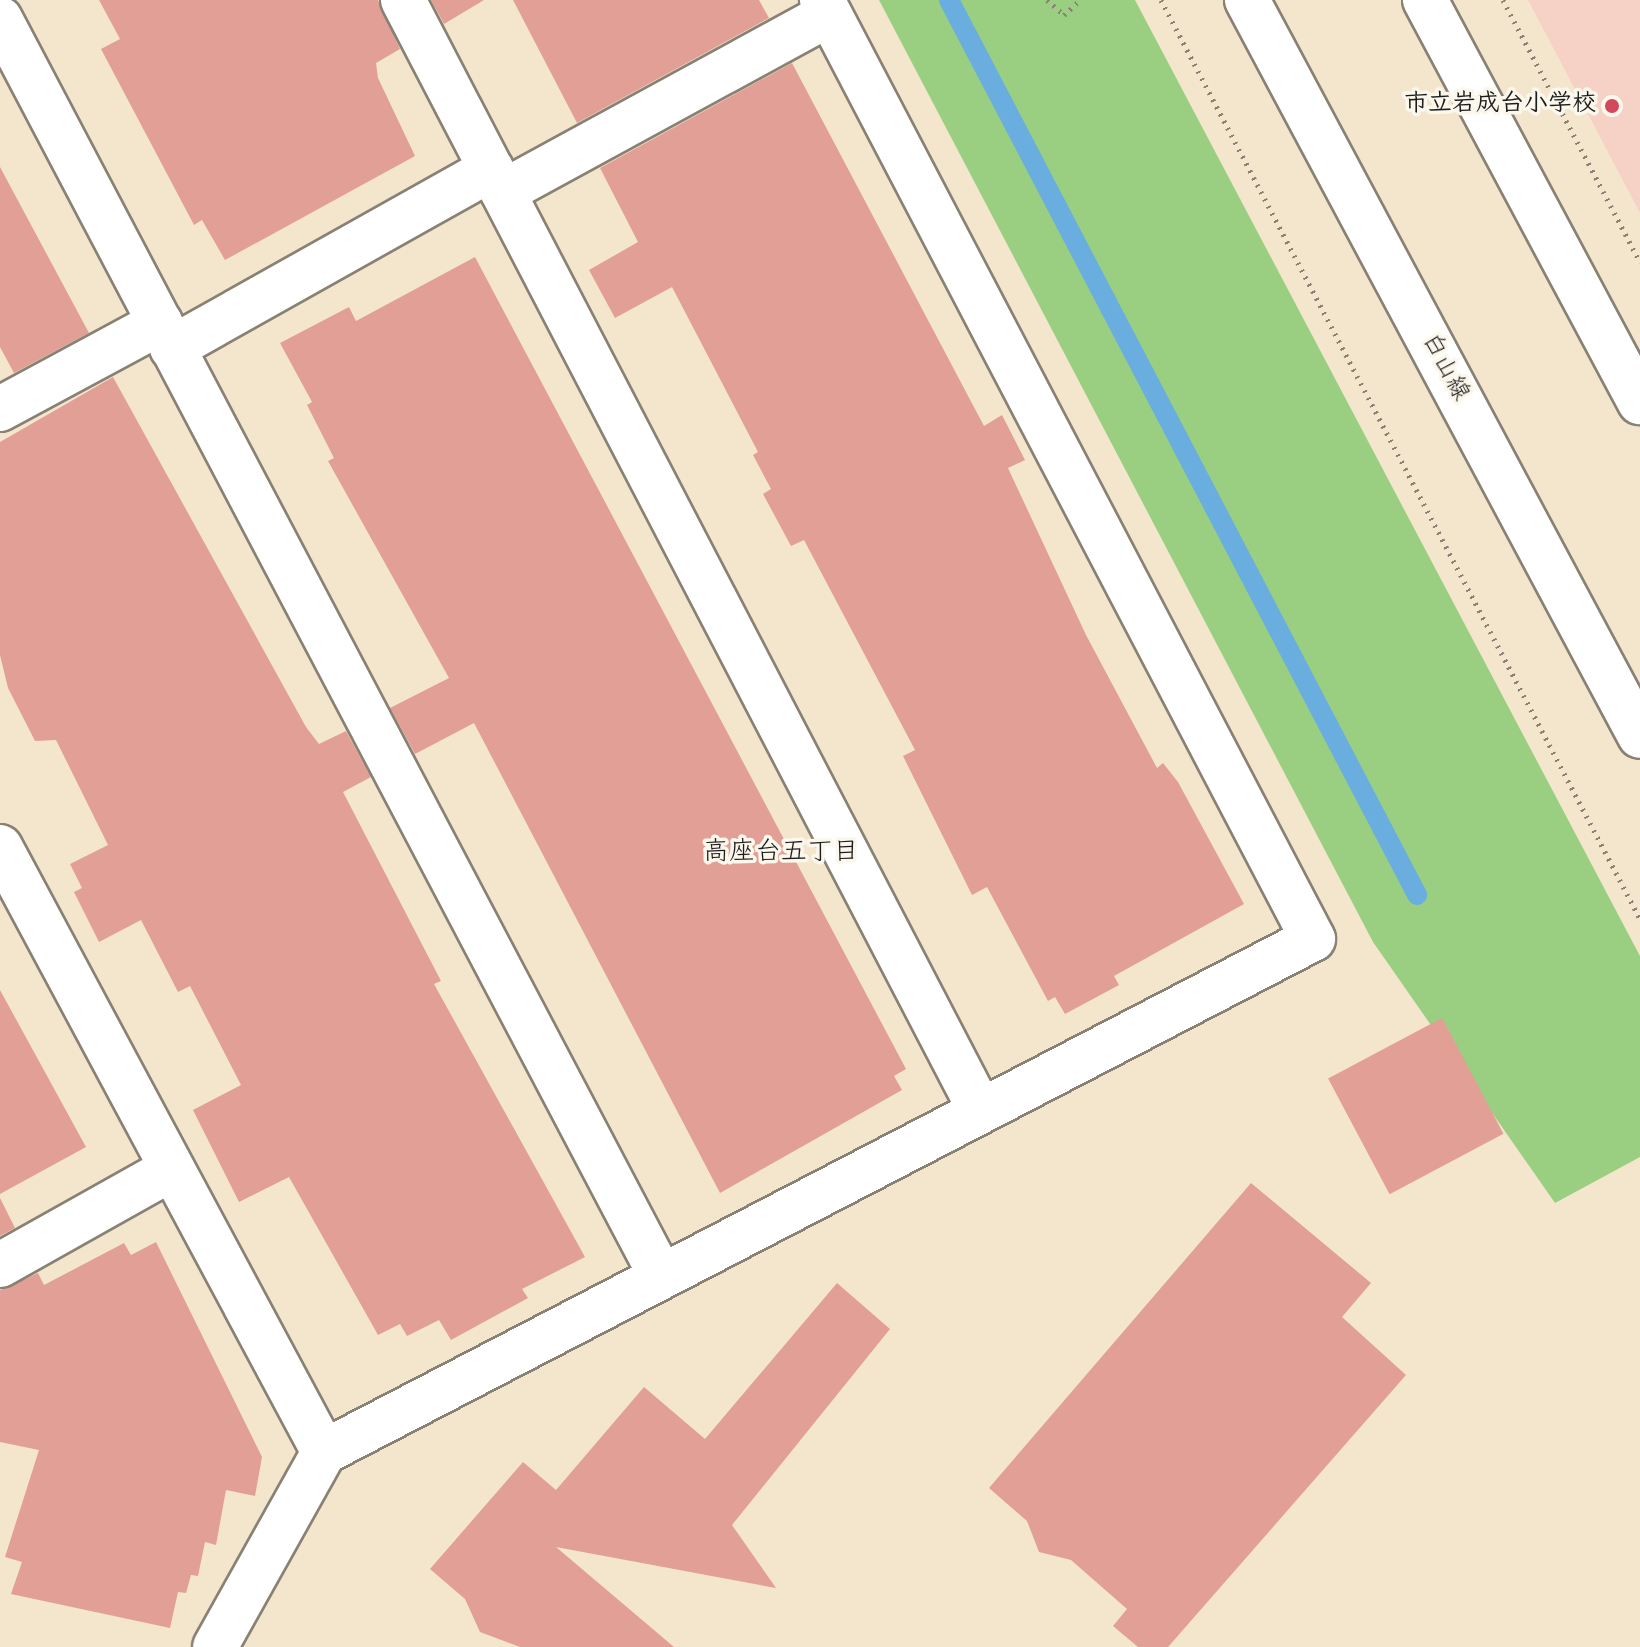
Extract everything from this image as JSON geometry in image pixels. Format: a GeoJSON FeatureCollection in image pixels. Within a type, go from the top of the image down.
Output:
{"type":"FeatureCollection","features":[{"type":"Feature","properties":{"kind":"street"},"geometry":{"type":"LineString","coordinates":[[403,0],[980,1110]]}},
{"type":"Feature","properties":{"kind":"street","name":"白山線"},"geometry":{"type":"LineString","coordinates":[[1247,0],[1640,736]]}},
{"type":"Feature","properties":{"kind":"street"},"geometry":{"type":"LineString","coordinates":[[1425,0],[1640,402]]}},
{"type":"Feature","properties":{"kind":"street"},"geometry":{"type":"LineString","coordinates":[[0,409],[166,336],[497,181],[825,7],[1313,939],[660,1274],[324,1452],[215,1647]]}},
{"type":"Feature","properties":{"kind":"street"},"geometry":{"type":"LineString","coordinates":[[0,19],[660,1274]]}},
{"type":"Feature","properties":{"kind":"street"},"geometry":{"type":"LineString","coordinates":[[0,847],[324,1452]]}},
{"type":"Feature","properties":{"kind":"street"},"geometry":{"type":"LineString","coordinates":[[0,1265],[171,1169]]}},
{"type":"Feature","properties":{"kind":"path"},"geometry":{"type":"LineString","coordinates":[[1047,0],[1064,15],[1080,0]]}},
{"type":"Feature","properties":{"kind":"path"},"geometry":{"type":"LineString","coordinates":[[1161,0],[1640,919]]}},
{"type":"Feature","properties":{"kind":"path"},"geometry":{"type":"LineString","coordinates":[[1503,0],[1640,262]]}},
{"type":"Feature","properties":{"kind":"shaded area","name":"市立岩成台小学校"},"geometry":{"type":"Polygon","coordinates":[[[1528,0],[1640,0],[1640,213],[1528,0]]]}},
{"type":"Feature","properties":{"kind":"green space"},"geometry":{"type":"Polygon","coordinates":[[[879,0],[1135,0],[1640,956],[1640,1157],[1555,1203],[1373,942],[879,0]]]}},
{"type":"Feature","properties":{"kind":"building"},"geometry":{"type":"Polygon","coordinates":[[[99,0],[378,0],[400,49],[376,63],[378,78],[415,156],[225,260],[202,220],[194,225],[101,49],[120,39],[99,0]]]}},
{"type":"Feature","properties":{"kind":"building"},"geometry":{"type":"Polygon","coordinates":[[[431,0],[484,0],[444,24],[431,0]]]}},
{"type":"Feature","properties":{"kind":"building"},"geometry":{"type":"Polygon","coordinates":[[[513,0],[759,0],[769,18],[577,123],[513,0]]]}},
{"type":"Feature","properties":{"kind":"building"},"geometry":{"type":"Polygon","coordinates":[[[792,63],[984,426],[1002,415],[1025,460],[1008,468],[1086,635],[1157,768],[1163,763],[1178,782],[1244,904],[1114,976],[1119,985],[1065,1014],[1055,997],[1048,1001],[987,887],[972,895],[903,756],[915,750],[804,540],[791,546],[763,494],[771,489],[753,455],[758,452],[672,287],[615,318],[589,270],[638,242],[600,168],[792,63]]]}},
{"type":"Feature","properties":{"kind":"building"},"geometry":{"type":"Polygon","coordinates":[[[0,167],[89,333],[14,373],[0,347],[0,167]]]}},
{"type":"Feature","properties":{"kind":"building"},"geometry":{"type":"Polygon","coordinates":[[[475,257],[906,1069],[894,1076],[902,1090],[720,1193],[474,723],[415,754],[390,708],[449,678],[328,461],[334,458],[307,405],[312,402],[280,343],[349,307],[356,321],[475,257]]]}},
{"type":"Feature","properties":{"kind":"building"},"geometry":{"type":"Polygon","coordinates":[[[113,377],[306,727],[319,744],[346,731],[371,777],[343,792],[441,981],[434,984],[585,1257],[522,1289],[528,1298],[451,1340],[439,1320],[407,1336],[400,1324],[378,1335],[289,1177],[239,1202],[193,1110],[241,1085],[190,986],[178,992],[141,920],[99,942],[74,892],[82,888],[70,864],[108,845],[56,740],[35,741],[8,688],[0,655],[0,442],[113,377]]]}},
{"type":"Feature","properties":{"kind":"building"},"geometry":{"type":"Polygon","coordinates":[[[0,990],[86,1147],[0,1194],[0,990]]]}},
{"type":"Feature","properties":{"kind":"building"},"geometry":{"type":"Polygon","coordinates":[[[1442,1018],[1504,1134],[1390,1194],[1328,1079],[1442,1018]]]}},
{"type":"Feature","properties":{"kind":"building"},"geometry":{"type":"Polygon","coordinates":[[[1251,1183],[1371,1283],[1342,1317],[1406,1375],[1168,1647],[1138,1647],[1113,1626],[1127,1609],[1071,1560],[1039,1552],[1027,1521],[989,1488],[1251,1183]]]}},
{"type":"Feature","properties":{"kind":"building"},"geometry":{"type":"Polygon","coordinates":[[[0,1198],[15,1228],[0,1236],[0,1198]]]}},
{"type":"Feature","properties":{"kind":"building"},"geometry":{"type":"Polygon","coordinates":[[[156,1242],[262,1457],[255,1496],[226,1490],[216,1545],[205,1542],[198,1576],[191,1575],[186,1593],[178,1592],[170,1628],[11,1594],[22,1562],[5,1557],[39,1450],[0,1442],[0,1290],[38,1273],[44,1285],[124,1243],[131,1255],[156,1242]]]}},
{"type":"Feature","properties":{"kind":"building"},"geometry":{"type":"Polygon","coordinates":[[[837,1283],[890,1329],[732,1525],[776,1588],[556,1547],[674,1647],[520,1647],[480,1632],[465,1599],[430,1569],[523,1462],[556,1490],[644,1387],[705,1439],[837,1283]]]}},
{"type":"Feature","properties":{"kind":"waterway"},"geometry":{"type":"LineString","coordinates":[[949,0],[1417,895]]}},
{"type":"Feature","properties":{"kind":"place","name":"市立岩成台小学校"},"geometry":{"type":"Point","coordinates":[1612,106]}},
{"type":"Feature","properties":{"kind":"district","name":"高座台五丁目"},"geometry":{"type":"Point","coordinates":[781,854]}}]}
